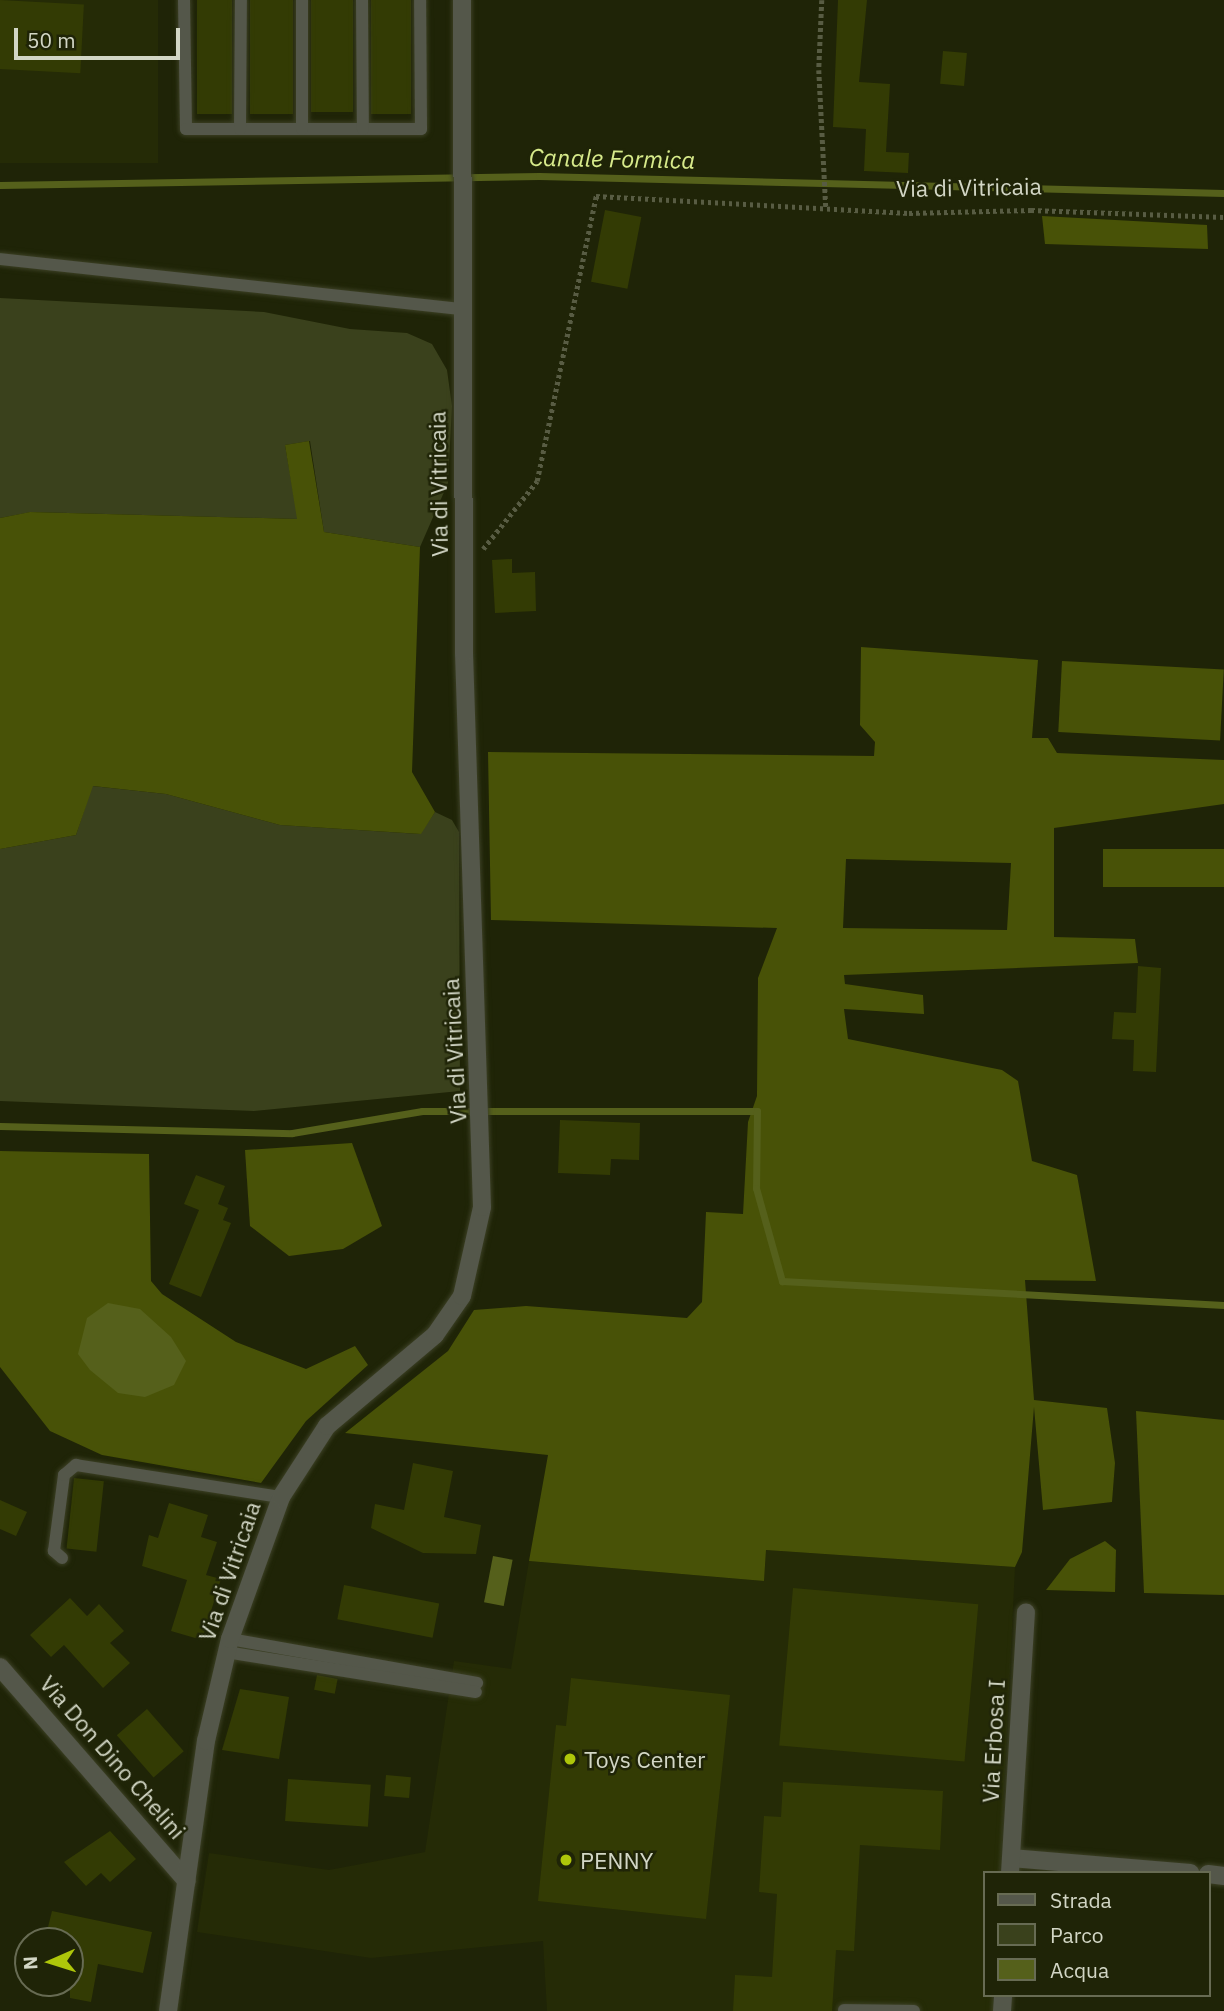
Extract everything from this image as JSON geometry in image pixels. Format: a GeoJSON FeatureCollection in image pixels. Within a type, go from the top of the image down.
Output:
{"type":"FeatureCollection","features":[{"type":"Feature","properties":{"kind":"street","name":"Via di Vitricaia"},"geometry":{"type":"LineString","coordinates":[[168,2011],[206,1741],[228,1646],[281,1497],[327,1426],[435,1335],[462,1296],[482,1207],[482,1131],[464,653],[462,0]]}},
{"type":"Feature","properties":{"kind":"street","name":"Via Erbosa I"},"geometry":{"type":"LineString","coordinates":[[1011,1865],[1026,1612]]}},
{"type":"Feature","properties":{"kind":"street","name":"Via Don Dino Chelini"},"geometry":{"type":"LineString","coordinates":[[0,1667],[187,1881]]}},
{"type":"Feature","properties":{"kind":"street"},"geometry":{"type":"LineString","coordinates":[[1011,1865],[1145,1871]]}},
{"type":"Feature","properties":{"kind":"lane"},"geometry":{"type":"LineString","coordinates":[[184,0],[186,129],[421,129],[420,0]]}},
{"type":"Feature","properties":{"kind":"lane"},"geometry":{"type":"LineString","coordinates":[[240,129],[241,0]]}},
{"type":"Feature","properties":{"kind":"lane"},"geometry":{"type":"LineString","coordinates":[[302,0],[302,129]]}},
{"type":"Feature","properties":{"kind":"lane"},"geometry":{"type":"LineString","coordinates":[[362,0],[363,129]]}},
{"type":"Feature","properties":{"kind":"lane"},"geometry":{"type":"LineString","coordinates":[[0,259],[461,309]]}},
{"type":"Feature","properties":{"kind":"lane"},"geometry":{"type":"LineString","coordinates":[[62,1558],[54,1551],[64,1475],[76,1465],[281,1497]]}},
{"type":"Feature","properties":{"kind":"lane"},"geometry":{"type":"LineString","coordinates":[[228,1646],[476,1688]]}},
{"type":"Feature","properties":{"kind":"lane"},"geometry":{"type":"LineString","coordinates":[[844,2010],[914,2011]]}},
{"type":"Feature","properties":{"kind":"path"},"geometry":{"type":"LineString","coordinates":[[822,0],[819,69],[829,169],[826,209]]}},
{"type":"Feature","properties":{"kind":"path","name":"Via di Vitricaia"},"geometry":{"type":"LineString","coordinates":[[478,554],[537,481],[596,196],[826,209],[1224,218]]}},
{"type":"Feature","properties":{"kind":"shaded area"},"geometry":{"type":"Polygon","coordinates":[[[0,0],[158,0],[158,163],[0,163],[0,0]]]}},
{"type":"Feature","properties":{"kind":"shaded area"},"geometry":{"type":"Polygon","coordinates":[[[1042,216],[1207,225],[1208,249],[1045,244],[1042,216]]]}},
{"type":"Feature","properties":{"kind":"shaded area"},"geometry":{"type":"Polygon","coordinates":[[[309,441],[324,532],[420,547],[412,772],[435,812],[421,834],[280,825],[166,794],[93,786],[76,835],[0,849],[0,518],[30,512],[297,519],[285,445],[309,441]]]}},
{"type":"Feature","properties":{"kind":"shaded area"},"geometry":{"type":"Polygon","coordinates":[[[861,647],[1038,660],[1032,738],[1048,738],[1057,753],[1224,760],[1224,804],[1054,828],[1054,937],[1135,939],[1138,963],[844,975],[845,984],[923,995],[924,1014],[844,1009],[848,1039],[1002,1070],[1018,1081],[1032,1161],[1077,1175],[1096,1281],[1025,1280],[1034,1400],[1107,1408],[1115,1463],[1112,1502],[1043,1510],[1034,1407],[1022,1552],[1015,1567],[766,1550],[764,1581],[529,1561],[548,1455],[345,1433],[448,1351],[474,1310],[526,1306],[687,1318],[702,1302],[706,1212],[743,1214],[748,1122],[757,1096],[758,978],[777,928],[491,920],[488,752],[874,756],[875,742],[860,725],[861,647]],[[846,859],[843,928],[1007,930],[1011,863],[846,859]]]}},
{"type":"Feature","properties":{"kind":"shaded area"},"geometry":{"type":"Polygon","coordinates":[[[1062,661],[1224,669],[1220,740],[1058,732],[1062,661]]]}},
{"type":"Feature","properties":{"kind":"shaded area"},"geometry":{"type":"Polygon","coordinates":[[[1103,849],[1224,849],[1224,887],[1103,887],[1103,849]]]}},
{"type":"Feature","properties":{"kind":"shaded area"},"geometry":{"type":"Polygon","coordinates":[[[352,1143],[382,1226],[343,1249],[289,1256],[250,1226],[245,1150],[352,1143]]]}},
{"type":"Feature","properties":{"kind":"shaded area"},"geometry":{"type":"Polygon","coordinates":[[[0,1151],[149,1154],[151,1281],[162,1294],[236,1342],[306,1369],[355,1346],[368,1365],[306,1421],[261,1483],[102,1455],[50,1431],[0,1367],[0,1151]]]}},
{"type":"Feature","properties":{"kind":"shaded area"},"geometry":{"type":"Polygon","coordinates":[[[1136,1411],[1224,1420],[1224,1595],[1144,1593],[1136,1411]]]}},
{"type":"Feature","properties":{"kind":"shaded area"},"geometry":{"type":"Polygon","coordinates":[[[1105,1541],[1116,1550],[1115,1592],[1046,1590],[1070,1559],[1105,1541]]]}},
{"type":"Feature","properties":{"kind":"shaded area"},"geometry":{"type":"Polygon","coordinates":[[[766,1550],[1015,1567],[1000,1871],[982,1871],[982,1997],[993,1997],[993,2011],[547,2011],[543,1941],[371,1958],[197,1932],[209,1853],[329,1870],[425,1852],[454,1661],[511,1669],[529,1561],[764,1581],[766,1550]]]}},
{"type":"Feature","properties":{"kind":"green space"},"geometry":{"type":"Polygon","coordinates":[[[0,298],[264,312],[350,329],[407,333],[432,344],[447,370],[452,406],[448,483],[420,547],[324,532],[310,441],[285,445],[298,519],[31,512],[0,518],[0,298]]]}},
{"type":"Feature","properties":{"kind":"green space"},"geometry":{"type":"Polygon","coordinates":[[[92,786],[166,794],[280,825],[420,834],[435,812],[452,820],[459,832],[460,1091],[254,1111],[0,1101],[0,849],[76,835],[92,786]]]}},
{"type":"Feature","properties":{"kind":"water"},"geometry":{"type":"Polygon","coordinates":[[[108,1303],[140,1309],[171,1337],[186,1361],[174,1385],[145,1397],[118,1393],[90,1370],[78,1354],[87,1318],[108,1303]]]}},
{"type":"Feature","properties":{"kind":"water"},"geometry":{"type":"Polygon","coordinates":[[[493,1556],[513,1560],[504,1606],[484,1602],[493,1556]]]}},
{"type":"Feature","properties":{"kind":"building"},"geometry":{"type":"Polygon","coordinates":[[[0,0],[84,4],[80,73],[0,69],[0,0]]]}},
{"type":"Feature","properties":{"kind":"building"},"geometry":{"type":"Polygon","coordinates":[[[197,0],[232,0],[232,114],[197,114],[197,0]]]}},
{"type":"Feature","properties":{"kind":"building"},"geometry":{"type":"Polygon","coordinates":[[[250,0],[293,0],[293,114],[250,114],[250,0]]]}},
{"type":"Feature","properties":{"kind":"building"},"geometry":{"type":"Polygon","coordinates":[[[311,0],[353,0],[353,112],[311,112],[311,0]]]}},
{"type":"Feature","properties":{"kind":"building"},"geometry":{"type":"Polygon","coordinates":[[[371,0],[411,0],[411,114],[371,114],[371,0]]]}},
{"type":"Feature","properties":{"kind":"building"},"geometry":{"type":"Polygon","coordinates":[[[838,0],[867,0],[859,82],[890,84],[886,152],[909,153],[908,173],[864,171],[866,129],[833,127],[838,0]]]}},
{"type":"Feature","properties":{"kind":"building"},"geometry":{"type":"Polygon","coordinates":[[[943,51],[967,53],[964,86],[940,84],[943,51]]]}},
{"type":"Feature","properties":{"kind":"building"},"geometry":{"type":"Polygon","coordinates":[[[605,210],[641,217],[627,289],[591,282],[605,210]]]}},
{"type":"Feature","properties":{"kind":"building"},"geometry":{"type":"Polygon","coordinates":[[[512,559],[512,573],[535,572],[536,611],[495,613],[492,560],[512,559]]]}},
{"type":"Feature","properties":{"kind":"building"},"geometry":{"type":"Polygon","coordinates":[[[1138,966],[1161,968],[1156,1072],[1133,1071],[1134,1040],[1112,1039],[1114,1012],[1136,1013],[1138,966]]]}},
{"type":"Feature","properties":{"kind":"building"},"geometry":{"type":"Polygon","coordinates":[[[560,1120],[640,1123],[639,1160],[611,1159],[610,1175],[558,1173],[560,1120]]]}},
{"type":"Feature","properties":{"kind":"building"},"geometry":{"type":"Polygon","coordinates":[[[196,1175],[225,1186],[218,1204],[228,1208],[223,1220],[231,1223],[201,1297],[169,1284],[199,1210],[184,1204],[196,1175]]]}},
{"type":"Feature","properties":{"kind":"building"},"geometry":{"type":"Polygon","coordinates":[[[413,1463],[453,1471],[444,1517],[481,1525],[476,1554],[423,1553],[371,1528],[375,1504],[404,1510],[413,1463]]]}},
{"type":"Feature","properties":{"kind":"building"},"geometry":{"type":"Polygon","coordinates":[[[74,1478],[104,1481],[96,1552],[67,1549],[74,1478]]]}},
{"type":"Feature","properties":{"kind":"building"},"geometry":{"type":"Polygon","coordinates":[[[0,1500],[27,1512],[16,1536],[0,1529],[0,1500]]]}},
{"type":"Feature","properties":{"kind":"building"},"geometry":{"type":"Polygon","coordinates":[[[169,1503],[208,1515],[201,1537],[217,1542],[206,1575],[221,1579],[202,1640],[171,1631],[187,1580],[142,1566],[149,1535],[158,1538],[169,1503]]]}},
{"type":"Feature","properties":{"kind":"building"},"geometry":{"type":"Polygon","coordinates":[[[344,1585],[439,1604],[433,1638],[337,1619],[344,1585]]]}},
{"type":"Feature","properties":{"kind":"building"},"geometry":{"type":"Polygon","coordinates":[[[793,1588],[978,1604],[965,1762],[779,1745],[793,1588]]]}},
{"type":"Feature","properties":{"kind":"building"},"geometry":{"type":"Polygon","coordinates":[[[70,1598],[87,1616],[99,1604],[124,1631],[110,1643],[130,1663],[103,1688],[64,1645],[51,1657],[30,1635],[70,1598]]]}},
{"type":"Feature","properties":{"kind":"building"},"geometry":{"type":"Polygon","coordinates":[[[317,1675],[338,1679],[335,1694],[314,1690],[317,1675]]]}},
{"type":"Feature","properties":{"kind":"building"},"geometry":{"type":"Polygon","coordinates":[[[571,1678],[730,1695],[706,1919],[538,1901],[556,1725],[566,1726],[571,1678]]]}},
{"type":"Feature","properties":{"kind":"building"},"geometry":{"type":"Polygon","coordinates":[[[240,1689],[289,1697],[279,1759],[222,1750],[240,1689]]]}},
{"type":"Feature","properties":{"kind":"building"},"geometry":{"type":"Polygon","coordinates":[[[147,1709],[184,1751],[154,1778],[117,1735],[147,1709]]]}},
{"type":"Feature","properties":{"kind":"building"},"geometry":{"type":"Polygon","coordinates":[[[386,1775],[411,1777],[409,1798],[384,1796],[386,1775]]]}},
{"type":"Feature","properties":{"kind":"building"},"geometry":{"type":"Polygon","coordinates":[[[288,1779],[371,1785],[368,1827],[285,1821],[288,1779]]]}},
{"type":"Feature","properties":{"kind":"building"},"geometry":{"type":"Polygon","coordinates":[[[783,1782],[943,1791],[940,1850],[860,1845],[854,1951],[836,1950],[832,2011],[733,2011],[735,1975],[772,1977],[777,1894],[759,1892],[764,1816],[781,1817],[783,1782]]]}},
{"type":"Feature","properties":{"kind":"building"},"geometry":{"type":"Polygon","coordinates":[[[110,1831],[136,1859],[110,1882],[101,1873],[86,1886],[64,1862],[110,1831]]]}},
{"type":"Feature","properties":{"kind":"building"},"geometry":{"type":"Polygon","coordinates":[[[52,1911],[152,1932],[143,1973],[98,1964],[91,2002],[70,1998],[84,1997],[84,1927],[48,1927],[52,1911]]]}},
{"type":"Feature","properties":{"kind":"waterway","name":"Canale Formica"},"geometry":{"type":"LineString","coordinates":[[0,185],[539,176],[1224,193]]}},
{"type":"Feature","properties":{"kind":"waterway"},"geometry":{"type":"LineString","coordinates":[[0,1126],[292,1133],[422,1111],[757,1111],[756,1188],[782,1281],[1224,1305]]}},
{"type":"Feature","properties":{"kind":"place","name":"Toys Center"},"geometry":{"type":"Point","coordinates":[570,1759]}},
{"type":"Feature","properties":{"kind":"place","name":"PENNY"},"geometry":{"type":"Point","coordinates":[566,1860]}}]}
